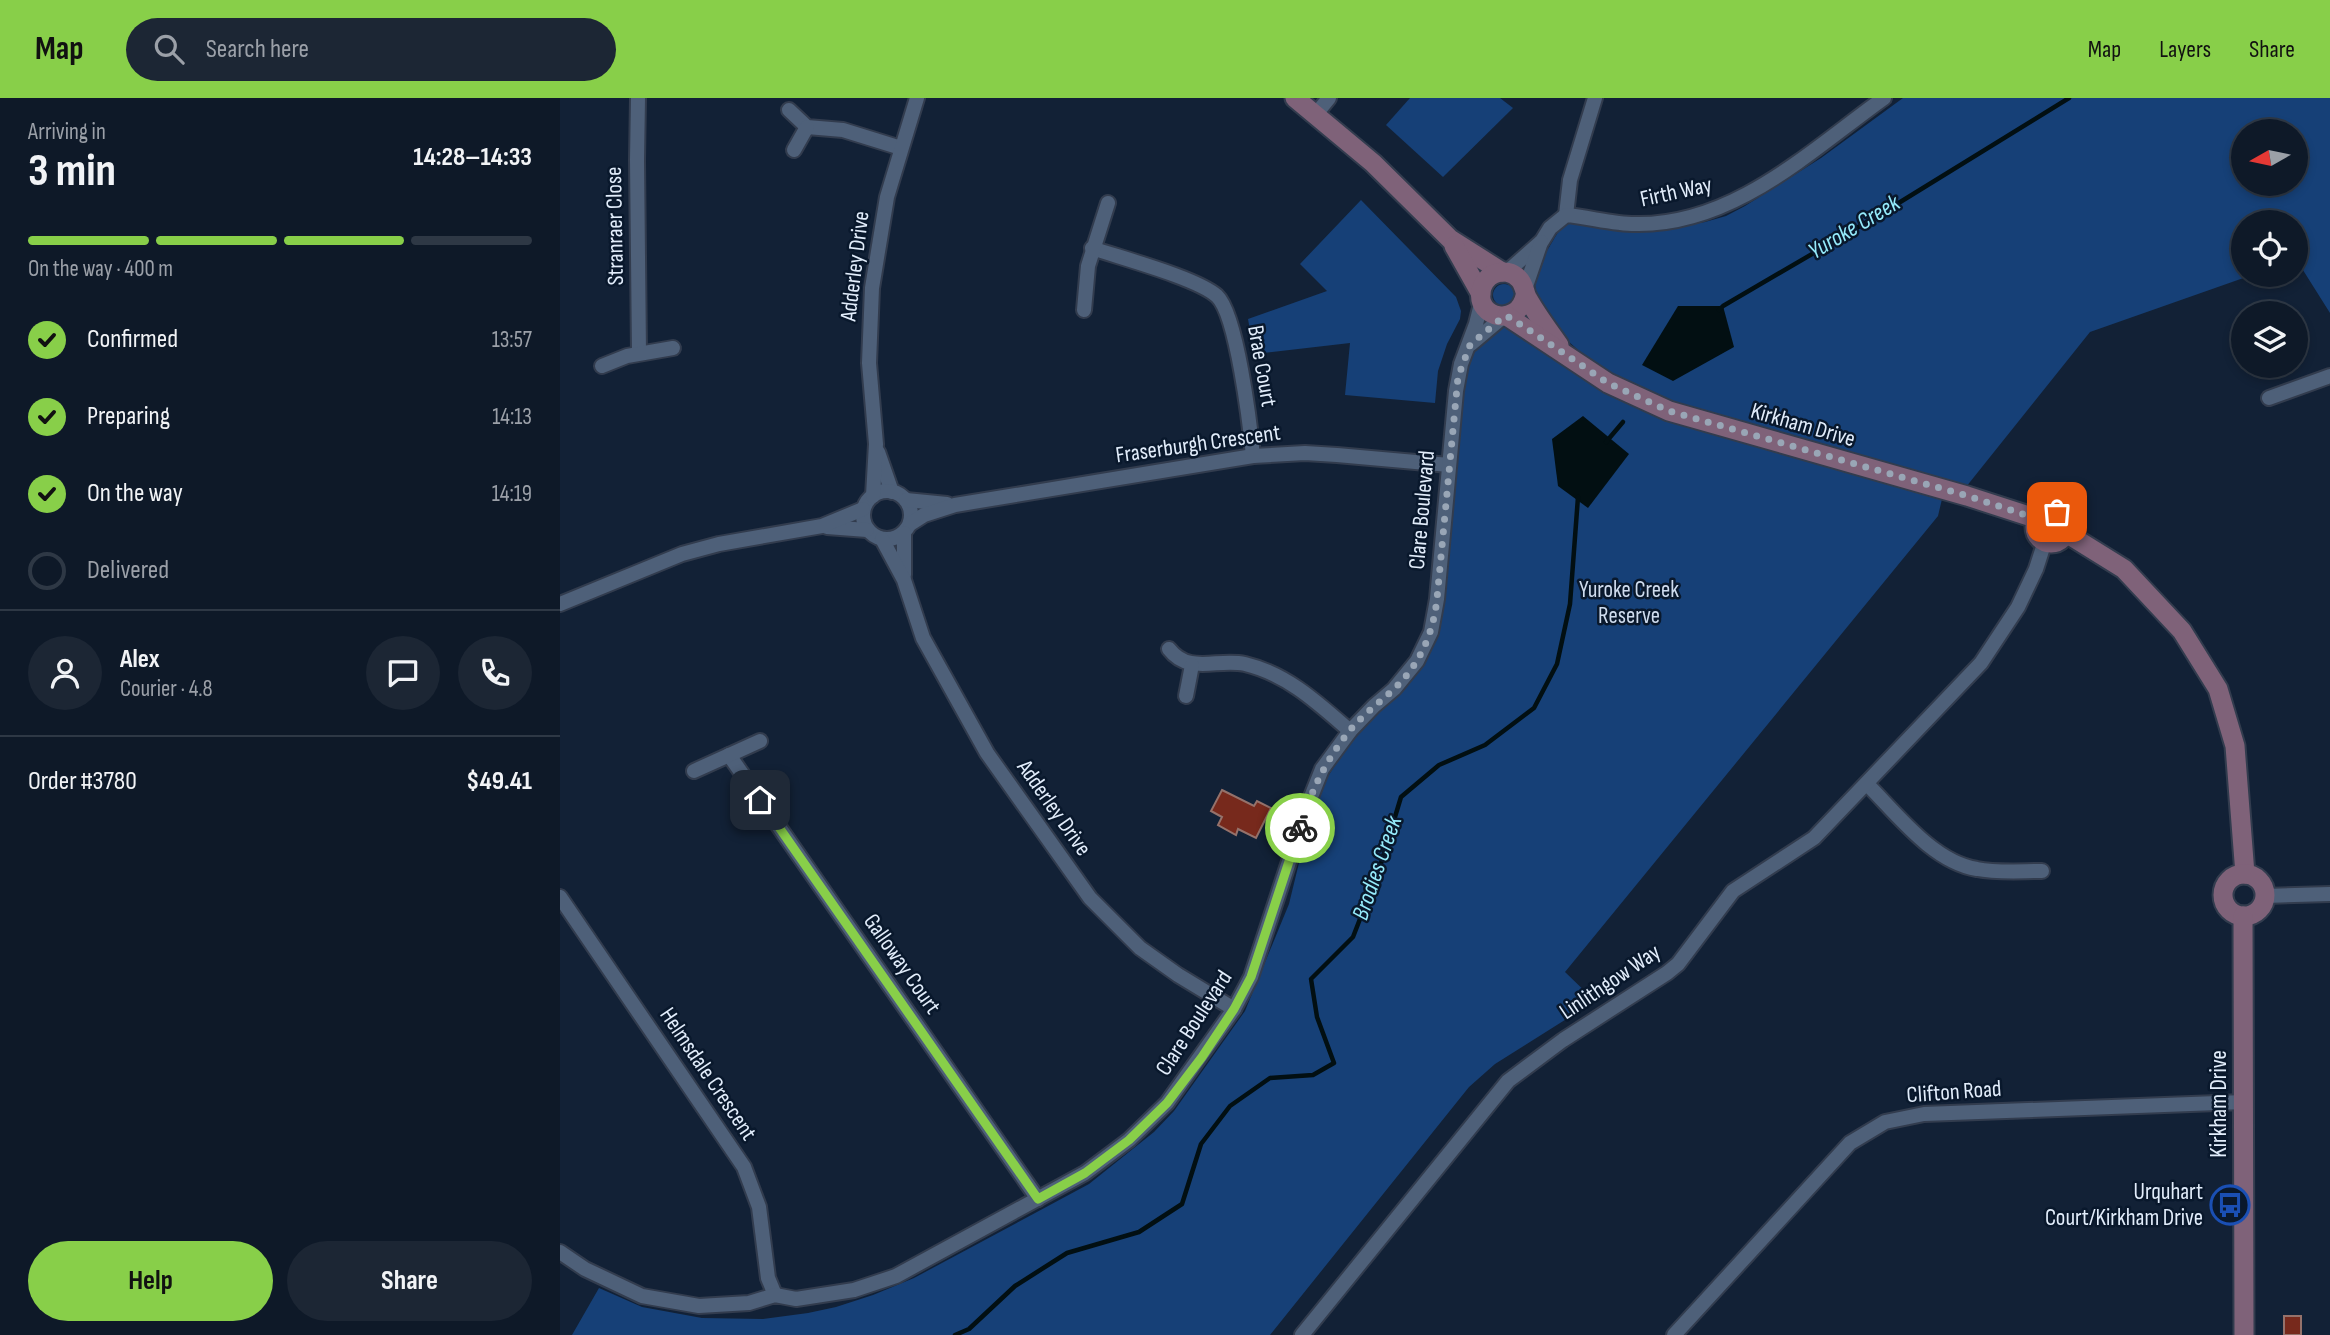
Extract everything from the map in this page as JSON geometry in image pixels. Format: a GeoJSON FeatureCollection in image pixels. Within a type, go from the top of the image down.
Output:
{"type":"FeatureCollection","features":[{"type":"Feature","properties":{"kind":"street","name":"Stranraer Close"},"geometry":{"type":"LineString","coordinates":[[638,98],[636,160],[639,353]]}},
{"type":"Feature","properties":{"kind":"street","name":"Adderley Drive"},"geometry":{"type":"LineString","coordinates":[[873,496],[876,444],[869,363],[871,298],[880,228],[917,98]]}},
{"type":"Feature","properties":{"kind":"street"},"geometry":{"type":"LineString","coordinates":[[1294,98],[1402,190],[1450,239],[1518,278],[1525,293]]}},
{"type":"Feature","properties":{"kind":"street"},"geometry":{"type":"LineString","coordinates":[[1316,114],[1329,98]]}},
{"type":"Feature","properties":{"kind":"street"},"geometry":{"type":"LineString","coordinates":[[1450,239],[1489,312],[1505,316],[1520,309],[1542,241],[1550,229],[1566,215],[1570,180],[1595,98]]}},
{"type":"Feature","properties":{"kind":"street","name":"Firth Way"},"geometry":{"type":"LineString","coordinates":[[1566,215],[1636,224],[1686,218],[1738,201],[1797,162],[1865,103],[1884,98]]}},
{"type":"Feature","properties":{"kind":"street"},"geometry":{"type":"LineString","coordinates":[[789,110],[807,127],[843,130],[901,148]]}},
{"type":"Feature","properties":{"kind":"street"},"geometry":{"type":"LineString","coordinates":[[794,150],[807,127]]}},
{"type":"Feature","properties":{"kind":"street"},"geometry":{"type":"LineString","coordinates":[[1084,310],[1086,278],[1092,248],[1108,203]]}},
{"type":"Feature","properties":{"kind":"street"},"geometry":{"type":"LineString","coordinates":[[1481,297],[1482,288],[1489,276],[1504,272],[1542,241]]}},
{"type":"Feature","properties":{"kind":"street","name":"Brae Court"},"geometry":{"type":"LineString","coordinates":[[1092,248],[1201,286],[1218,297],[1233,328],[1253,456]]}},
{"type":"Feature","properties":{"kind":"street","name":"Kirkham Drive"},"geometry":{"type":"LineString","coordinates":[[1525,293],[1566,354]]}},
{"type":"Feature","properties":{"kind":"street","name":"Clare Boulevard"},"geometry":{"type":"LineString","coordinates":[[560,1252],[585,1269],[642,1296],[699,1306],[749,1303],[775,1295],[796,1299],[854,1290],[896,1276],[1085,1173],[1129,1140],[1167,1103],[1234,1009],[1251,977],[1322,769],[1350,731],[1410,671],[1431,632],[1437,599],[1458,377],[1470,345],[1481,297]]}},
{"type":"Feature","properties":{"kind":"street","name":"Clare Boulevard"},"geometry":{"type":"LineString","coordinates":[[1470,345],[1505,316]]}},
{"type":"Feature","properties":{"kind":"street","name":"Kirkham Drive"},"geometry":{"type":"LineString","coordinates":[[1505,316],[1608,383],[1669,411],[1968,496],[2038,519]]}},
{"type":"Feature","properties":{"kind":"street"},"geometry":{"type":"LineString","coordinates":[[602,366],[639,353],[673,348]]}},
{"type":"Feature","properties":{"kind":"street"},"geometry":{"type":"LineString","coordinates":[[2269,398],[2330,376]]}},
{"type":"Feature","properties":{"kind":"street","name":"Adderley Drive"},"geometry":{"type":"LineString","coordinates":[[876,444],[892,492]]}},
{"type":"Feature","properties":{"kind":"street","name":"Fraserburgh Crescent"},"geometry":{"type":"LineString","coordinates":[[907,528],[924,515],[955,505],[1253,456],[1305,453],[1449,465]]}},
{"type":"Feature","properties":{"kind":"street"},"geometry":{"type":"LineString","coordinates":[[560,604],[682,554],[719,544],[822,526],[863,509],[873,496],[885,491],[906,500],[911,516],[907,528],[890,540],[882,539],[867,530],[822,526]]}},
{"type":"Feature","properties":{"kind":"street","name":"Fraserburgh Crescent"},"geometry":{"type":"LineString","coordinates":[[906,500],[955,505]]}},
{"type":"Feature","properties":{"kind":"street"},"geometry":{"type":"LineString","coordinates":[[863,509],[867,530]]}},
{"type":"Feature","properties":{"kind":"street"},"geometry":{"type":"LineString","coordinates":[[2057,512],[2066,521],[2066,533],[2059,541],[2045,541],[2036,532],[2038,519],[2043,513],[2057,512]]}},
{"type":"Feature","properties":{"kind":"street","name":"Adderley Drive"},"geometry":{"type":"LineString","coordinates":[[904,580],[907,528]]}},
{"type":"Feature","properties":{"kind":"street"},"geometry":{"type":"LineString","coordinates":[[2066,533],[2124,569],[2182,631],[2218,690],[2235,746],[2245,874]]}},
{"type":"Feature","properties":{"kind":"street","name":"Adderley Drive"},"geometry":{"type":"LineString","coordinates":[[882,539],[904,580],[922,638],[987,753],[1090,898],[1140,948],[1234,1009]]}},
{"type":"Feature","properties":{"kind":"street","name":"Linlithgow Way"},"geometry":{"type":"LineString","coordinates":[[1302,1335],[1508,1081],[1563,1040],[1667,973],[1688,953],[1733,891],[1814,838],[1963,683],[1996,643],[2018,607],[2036,569],[2045,541]]}},
{"type":"Feature","properties":{"kind":"street"},"geometry":{"type":"LineString","coordinates":[[1169,649],[1174,656],[1192,665],[1228,662],[1251,666],[1276,675],[1308,695],[1350,731]]}},
{"type":"Feature","properties":{"kind":"street"},"geometry":{"type":"LineString","coordinates":[[1186,696],[1192,665]]}},
{"type":"Feature","properties":{"kind":"street"},"geometry":{"type":"LineString","coordinates":[[694,771],[760,741]]}},
{"type":"Feature","properties":{"kind":"street","name":"Galloway Court"},"geometry":{"type":"LineString","coordinates":[[729,755],[1038,1199]]}},
{"type":"Feature","properties":{"kind":"street"},"geometry":{"type":"LineString","coordinates":[[1867,784],[1925,842],[1958,865],[1978,870],[2042,871]]}},
{"type":"Feature","properties":{"kind":"street"},"geometry":{"type":"LineString","coordinates":[[2245,874],[2258,879],[2265,896],[2261,907],[2254,913],[2243,916],[2232,911],[2223,895],[2227,883],[2234,876],[2245,874]]}},
{"type":"Feature","properties":{"kind":"street"},"geometry":{"type":"LineString","coordinates":[[2265,896],[2330,894]]}},
{"type":"Feature","properties":{"kind":"street","name":"Helmsdale Crescent"},"geometry":{"type":"LineString","coordinates":[[560,897],[744,1167],[759,1206],[768,1278],[775,1295]]}},
{"type":"Feature","properties":{"kind":"street","name":"Kirkham Drive"},"geometry":{"type":"LineString","coordinates":[[2243,916],[2244,1335]]}},
{"type":"Feature","properties":{"kind":"street","name":"Clifton Road"},"geometry":{"type":"LineString","coordinates":[[1674,1335],[1850,1143],[1885,1122],[1924,1114],[2244,1102]]}},
{"type":"Feature","properties":{"kind":"green space"},"geometry":{"type":"Polygon","coordinates":[[[1410,98],[1500,98],[1513,108],[1443,177],[1386,125],[1410,98]]]}},
{"type":"Feature","properties":{"kind":"green space"},"geometry":{"type":"Polygon","coordinates":[[[1903,98],[2330,98],[2330,313],[2308,278],[2308,210],[2231,210],[2231,282],[2090,332],[1966,487],[1647,396],[1587,358],[1550,325],[1539,308],[1535,271],[1561,227],[1572,222],[1637,231],[1659,230],[1705,222],[1726,216],[1821,158],[1903,98]]]}},
{"type":"Feature","properties":{"kind":"green space"},"geometry":{"type":"Polygon","coordinates":[[[1361,200],[1456,297],[1461,311],[1460,319],[1447,344],[1438,371],[1435,403],[1345,395],[1350,343],[1254,354],[1248,319],[1327,291],[1300,264],[1361,200]]]}},
{"type":"Feature","properties":{"kind":"green space"},"geometry":{"type":"Polygon","coordinates":[[[1504,284],[1514,291],[1515,295],[1508,305],[1504,306],[1494,299],[1493,295],[1500,285],[1504,284]]]}},
{"type":"Feature","properties":{"kind":"green space","name":"Yuroke Creek Reserve"},"geometry":{"type":"Polygon","coordinates":[[[1504,326],[1532,337],[1591,384],[1656,416],[1942,499],[1938,516],[1565,972],[1595,1001],[1495,1064],[1469,1087],[1270,1335],[572,1335],[599,1288],[642,1307],[702,1318],[763,1319],[808,1313],[873,1295],[914,1278],[1089,1184],[1154,1132],[1174,1111],[1245,1011],[1289,904],[1306,834],[1327,778],[1350,741],[1377,711],[1416,675],[1434,642],[1444,605],[1465,378],[1470,361],[1483,339],[1504,326]]]}},
{"type":"Feature","properties":{"kind":"shaded area"},"geometry":{"type":"Polygon","coordinates":[[[1678,306],[1723,306],[1734,347],[1673,381],[1642,365],[1678,306]]]}},
{"type":"Feature","properties":{"kind":"shaded area"},"geometry":{"type":"Polygon","coordinates":[[[1583,416],[1629,454],[1588,508],[1558,486],[1552,439],[1583,416]]]}},
{"type":"Feature","properties":{"kind":"building"},"geometry":{"type":"Polygon","coordinates":[[[1222,790],[1254,806],[1257,801],[1271,808],[1256,838],[1238,829],[1236,835],[1218,825],[1222,817],[1211,811],[1222,790]]]}},
{"type":"Feature","properties":{"kind":"building"},"geometry":{"type":"Polygon","coordinates":[[[2284,1316],[2301,1316],[2301,1335],[2284,1335],[2284,1316]]]}},
{"type":"Feature","properties":{"kind":"waterway","name":"Yuroke Creek"},"geometry":{"type":"LineString","coordinates":[[1719,310],[2069,98]]}},
{"type":"Feature","properties":{"kind":"waterway","name":"Brodies Creek"},"geometry":{"type":"LineString","coordinates":[[1606,442],[1623,422]]}},
{"type":"Feature","properties":{"kind":"waterway","name":"Brodies Creek"},"geometry":{"type":"LineString","coordinates":[[955,1335],[969,1329],[1015,1286],[1067,1253],[1139,1232],[1182,1204],[1201,1144],[1230,1106],[1270,1078],[1313,1075],[1334,1063],[1317,1017],[1311,979],[1353,937],[1379,870],[1401,797],[1439,765],[1485,745],[1534,708],[1557,664],[1570,604],[1578,497]]}},
{"type":"Feature","properties":{"kind":"way so far"},"geometry":{"type":"LineString","coordinates":[[1300,828],[1322,769],[1362,717],[1394,690],[1410,671],[1426,645],[1435,616],[1453,414],[1461,364],[1470,345],[1503,317],[1507,316],[1523,326],[1608,383],[1669,411],[1968,496],[2038,519],[2043,513],[2057,512]]}},
{"type":"Feature","properties":{"kind":"place","name":"Urquhart Court/Kirkham Drive"},"geometry":{"type":"Point","coordinates":[2230,1205]}},
{"type":"Feature","properties":{"kind":"route"},"geometry":{"type":"LineString","coordinates":[[760,800],[1038,1199],[1085,1173],[1129,1140],[1167,1103],[1202,1057],[1234,1009],[1251,977],[1300,828]]}}]}
